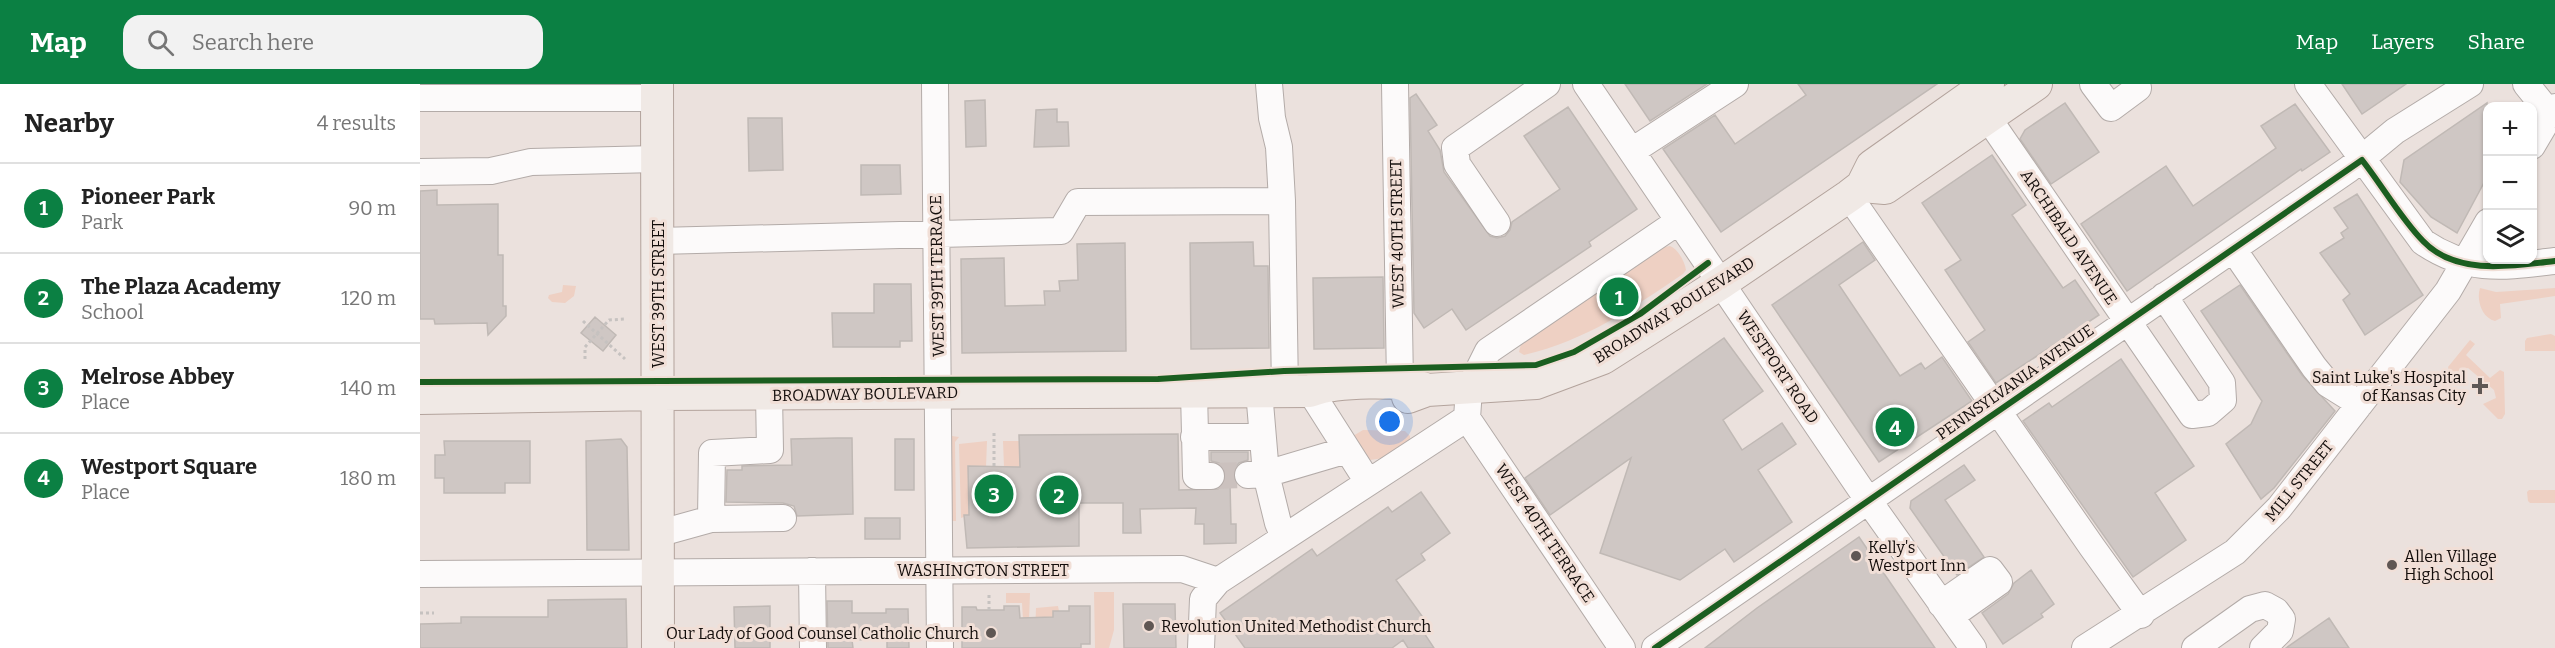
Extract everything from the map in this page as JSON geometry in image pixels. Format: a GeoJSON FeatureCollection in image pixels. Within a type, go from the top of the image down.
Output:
{"type":"FeatureCollection","features":[{"type":"Feature","properties":{"kind":"main road","name":"BROADWAY BOULEVARD"},"geometry":{"type":"LineString","coordinates":[[420,398],[659,394],[1285,391],[1336,400],[1394,399],[1413,387],[1468,403],[1565,374],[1603,357],[1721,283],[1856,191],[1872,166],[1978,95],[2036,84]]}},
{"type":"Feature","properties":{"kind":"main road","name":"WEST 39TH STREET"},"geometry":{"type":"LineString","coordinates":[[657,91],[658,648]]}},
{"type":"Feature","properties":{"kind":"street","name":"WEST 39TH TERRACE"},"geometry":{"type":"LineString","coordinates":[[935,84],[940,648]]}},
{"type":"Feature","properties":{"kind":"street"},"geometry":{"type":"LineString","coordinates":[[1269,84],[1272,118],[1279,147],[1282,201],[1285,391],[1258,460],[1284,537]]}},
{"type":"Feature","properties":{"kind":"street","name":"WEST 40TH STREET"},"geometry":{"type":"LineString","coordinates":[[1395,84],[1413,387]]}},
{"type":"Feature","properties":{"kind":"street"},"geometry":{"type":"LineString","coordinates":[[1497,223],[1458,164],[1455,148],[1547,84]]}},
{"type":"Feature","properties":{"kind":"street","name":"WESTPORT ROAD"},"geometry":{"type":"LineString","coordinates":[[1587,84],[1868,500],[1973,648]]}},
{"type":"Feature","properties":{"kind":"street"},"geometry":{"type":"LineString","coordinates":[[1632,151],[1735,84]]}},
{"type":"Feature","properties":{"kind":"street"},"geometry":{"type":"LineString","coordinates":[[2093,84],[2111,108],[2138,88]]}},
{"type":"Feature","properties":{"kind":"street"},"geometry":{"type":"LineString","coordinates":[[2308,84],[2423,242],[2443,256],[2463,263],[2493,266],[2555,261]]}},
{"type":"Feature","properties":{"kind":"street","name":"PENNSYLVANIA AVENUE"},"geometry":{"type":"LineString","coordinates":[[1655,648],[2362,160],[2395,131],[2470,84]]}},
{"type":"Feature","properties":{"kind":"street"},"geometry":{"type":"LineString","coordinates":[[2526,84],[2553,111],[2537,138]]}},
{"type":"Feature","properties":{"kind":"street"},"geometry":{"type":"LineString","coordinates":[[420,98],[657,91]]}},
{"type":"Feature","properties":{"kind":"street","name":"ARCHIBALD AVENUE"},"geometry":{"type":"LineString","coordinates":[[1978,95],[2127,322],[2192,415],[2208,413],[2223,400],[2222,383],[2164,296]]}},
{"type":"Feature","properties":{"kind":"street"},"geometry":{"type":"LineString","coordinates":[[420,172],[491,171],[531,162],[657,159]]}},
{"type":"Feature","properties":{"kind":"street"},"geometry":{"type":"LineString","coordinates":[[1856,191],[1998,411],[2141,615]]}},
{"type":"Feature","properties":{"kind":"street"},"geometry":{"type":"LineString","coordinates":[[658,241],[1061,231],[1078,202],[1282,201]]}},
{"type":"Feature","properties":{"kind":"street"},"geometry":{"type":"LineString","coordinates":[[1201,648],[1203,599],[1218,580],[1368,483],[1468,403],[1488,351],[1679,221]]}},
{"type":"Feature","properties":{"kind":"street","name":"MILL STREET"},"geometry":{"type":"LineString","coordinates":[[2085,648],[2141,615],[2235,552],[2253,537],[2279,508],[2448,291],[2483,229]]}},
{"type":"Feature","properties":{"kind":"street"},"geometry":{"type":"LineString","coordinates":[[2233,249],[2314,367],[2328,384],[2360,404]]}},
{"type":"Feature","properties":{"kind":"street"},"geometry":{"type":"LineString","coordinates":[[1285,391],[1347,450],[1368,483]]}},
{"type":"Feature","properties":{"kind":"street"},"geometry":{"type":"LineString","coordinates":[[1194,392],[1203,458],[1258,460],[1347,450]]}},
{"type":"Feature","properties":{"kind":"street"},"geometry":{"type":"LineString","coordinates":[[711,519],[712,453],[770,450],[769,395]]}},
{"type":"Feature","properties":{"kind":"street","name":"WEST 40TH TERRACE"},"geometry":{"type":"LineString","coordinates":[[1468,403],[1622,648]]}},
{"type":"Feature","properties":{"kind":"street"},"geometry":{"type":"LineString","coordinates":[[657,534],[711,519],[783,518]]}},
{"type":"Feature","properties":{"kind":"street","name":"WASHINGTON STREET"},"geometry":{"type":"LineString","coordinates":[[420,574],[1182,569],[1218,580]]}},
{"type":"Feature","properties":{"kind":"street"},"geometry":{"type":"LineString","coordinates":[[812,571],[813,648]]}},
{"type":"Feature","properties":{"kind":"street"},"geometry":{"type":"LineString","coordinates":[[1946,610],[1995,576]]}},
{"type":"Feature","properties":{"kind":"street"},"geometry":{"type":"LineString","coordinates":[[2195,648],[2250,609],[2265,605],[2276,611],[2282,618],[2280,631],[2263,648]]}},
{"type":"Feature","properties":{"kind":"path"},"geometry":{"type":"LineString","coordinates":[[585,359],[585,347],[609,320],[625,319]]}},
{"type":"Feature","properties":{"kind":"path"},"geometry":{"type":"LineString","coordinates":[[583,321],[625,359]]}},
{"type":"Feature","properties":{"kind":"path"},"geometry":{"type":"LineString","coordinates":[[994,434],[994,466]]}},
{"type":"Feature","properties":{"kind":"path"},"geometry":{"type":"LineString","coordinates":[[989,592],[989,610]]}},
{"type":"Feature","properties":{"kind":"path"},"geometry":{"type":"LineString","coordinates":[[420,613],[434,613]]}},
{"type":"Feature","properties":{"kind":"shaded area"},"geometry":{"type":"Polygon","coordinates":[[[1670,246],[1683,260],[1686,270],[1683,274],[1608,322],[1588,332],[1547,349],[1524,355],[1519,352],[1521,344],[1665,247],[1670,246]]]}},
{"type":"Feature","properties":{"kind":"shaded area"},"geometry":{"type":"Polygon","coordinates":[[[563,285],[576,286],[574,296],[565,303],[552,302],[548,298],[549,295],[562,292],[563,285]]]}},
{"type":"Feature","properties":{"kind":"shaded area"},"geometry":{"type":"Polygon","coordinates":[[[2480,288],[2496,292],[2555,288],[2555,296],[2500,304],[2501,318],[2495,321],[2490,319],[2481,308],[2480,288]]]}},
{"type":"Feature","properties":{"kind":"shaded area"},"geometry":{"type":"Polygon","coordinates":[[[2551,334],[2555,336],[2555,351],[2525,351],[2527,338],[2551,334]]]}},
{"type":"Feature","properties":{"kind":"shaded area"},"geometry":{"type":"Polygon","coordinates":[[[2470,340],[2475,344],[2466,355],[2490,378],[2500,370],[2504,372],[2505,414],[2502,419],[2498,419],[2483,404],[2496,398],[2494,390],[2468,368],[2452,373],[2449,371],[2448,367],[2470,340]]]}},
{"type":"Feature","properties":{"kind":"shaded area"},"geometry":{"type":"Polygon","coordinates":[[[1363,430],[1405,431],[1410,436],[1410,441],[1384,458],[1370,460],[1353,436],[1363,430]]]}},
{"type":"Feature","properties":{"kind":"shaded area"},"geometry":{"type":"Polygon","coordinates":[[[952,436],[959,437],[955,442],[956,521],[950,521],[952,436]]]}},
{"type":"Feature","properties":{"kind":"shaded area"},"geometry":{"type":"Polygon","coordinates":[[[987,441],[986,467],[969,515],[961,518],[959,444],[987,441]]]}},
{"type":"Feature","properties":{"kind":"shaded area"},"geometry":{"type":"Polygon","coordinates":[[[1003,441],[1019,441],[1020,467],[1004,467],[1003,441]]]}},
{"type":"Feature","properties":{"kind":"shaded area"},"geometry":{"type":"Polygon","coordinates":[[[2529,490],[2555,490],[2555,503],[2530,503],[2527,492],[2529,490]]]}},
{"type":"Feature","properties":{"kind":"shaded area"},"geometry":{"type":"Polygon","coordinates":[[[1094,592],[1114,592],[1114,630],[1109,648],[1095,648],[1094,592]]]}},
{"type":"Feature","properties":{"kind":"shaded area"},"geometry":{"type":"Polygon","coordinates":[[[1006,593],[1030,593],[1029,620],[1023,620],[1022,603],[1006,603],[1006,593]]]}},
{"type":"Feature","properties":{"kind":"shaded area"},"geometry":{"type":"Polygon","coordinates":[[[1058,606],[1059,611],[1053,611],[1053,617],[1035,635],[1036,608],[1058,606]]]}},
{"type":"Feature","properties":{"kind":"building"},"geometry":{"type":"Polygon","coordinates":[[[1625,84],[1707,84],[1650,121],[1625,84]]]}},
{"type":"Feature","properties":{"kind":"building"},"geometry":{"type":"Polygon","coordinates":[[[1798,84],[1937,84],[1721,232],[1663,149],[1715,115],[1735,144],[1806,95],[1798,84]]]}},
{"type":"Feature","properties":{"kind":"building"},"geometry":{"type":"Polygon","coordinates":[[[2342,84],[2406,84],[2362,114],[2342,84]]]}},
{"type":"Feature","properties":{"kind":"building"},"geometry":{"type":"Polygon","coordinates":[[[1416,94],[1437,125],[1428,131],[1440,150],[1444,172],[1490,236],[1497,238],[1505,236],[1512,222],[1560,189],[1524,136],[1568,107],[1637,209],[1589,242],[1591,246],[1466,330],[1452,309],[1424,328],[1414,313],[1410,98],[1416,94]]]}},
{"type":"Feature","properties":{"kind":"building"},"geometry":{"type":"Polygon","coordinates":[[[985,100],[986,146],[966,147],[965,101],[985,100]]]}},
{"type":"Feature","properties":{"kind":"building"},"geometry":{"type":"Polygon","coordinates":[[[2065,103],[2099,152],[2051,184],[2020,139],[2025,130],[2065,103]]]}},
{"type":"Feature","properties":{"kind":"building"},"geometry":{"type":"Polygon","coordinates":[[[2295,104],[2330,152],[2302,171],[2301,169],[2127,291],[2081,224],[2166,166],[2193,206],[2276,148],[2261,126],[2295,104]]]}},
{"type":"Feature","properties":{"kind":"building"},"geometry":{"type":"Polygon","coordinates":[[[2483,106],[2483,184],[2457,233],[2431,217],[2400,182],[2404,160],[2483,106]]]}},
{"type":"Feature","properties":{"kind":"building"},"geometry":{"type":"Polygon","coordinates":[[[1057,109],[1057,122],[1068,122],[1069,146],[1034,147],[1036,110],[1057,109]]]}},
{"type":"Feature","properties":{"kind":"building"},"geometry":{"type":"Polygon","coordinates":[[[748,118],[782,118],[783,170],[749,171],[748,118]]]}},
{"type":"Feature","properties":{"kind":"building"},"geometry":{"type":"Polygon","coordinates":[[[1992,155],[2026,205],[2012,215],[2063,288],[2075,280],[2099,315],[1996,383],[1968,342],[1985,330],[1945,270],[1961,260],[1922,203],[1992,155]]]}},
{"type":"Feature","properties":{"kind":"building"},"geometry":{"type":"Polygon","coordinates":[[[861,165],[900,165],[901,194],[861,195],[861,165]]]}},
{"type":"Feature","properties":{"kind":"building"},"geometry":{"type":"Polygon","coordinates":[[[437,190],[437,205],[498,204],[498,255],[503,255],[503,306],[506,306],[506,316],[488,335],[487,323],[435,324],[434,319],[420,319],[420,191],[437,190]]]}},
{"type":"Feature","properties":{"kind":"building"},"geometry":{"type":"Polygon","coordinates":[[[2357,194],[2423,295],[2365,335],[2343,300],[2350,294],[2320,253],[2344,238],[2341,233],[2348,228],[2334,208],[2357,194]]]}},
{"type":"Feature","properties":{"kind":"building"},"geometry":{"type":"Polygon","coordinates":[[[1253,242],[1254,266],[1268,266],[1269,348],[1191,349],[1190,243],[1253,242]]]}},
{"type":"Feature","properties":{"kind":"building"},"geometry":{"type":"Polygon","coordinates":[[[1863,242],[1875,260],[1839,285],[1900,376],[1921,363],[1925,369],[1942,357],[1972,401],[1879,462],[1772,305],[1863,242]]]}},
{"type":"Feature","properties":{"kind":"building"},"geometry":{"type":"Polygon","coordinates":[[[1125,243],[1126,351],[962,353],[961,259],[1004,258],[1005,306],[1045,305],[1044,291],[1060,291],[1059,281],[1078,280],[1077,244],[1125,243]]]}},
{"type":"Feature","properties":{"kind":"building"},"geometry":{"type":"Polygon","coordinates":[[[1383,277],[1384,348],[1314,349],[1313,278],[1383,277]]]}},
{"type":"Feature","properties":{"kind":"building"},"geometry":{"type":"Polygon","coordinates":[[[874,284],[911,284],[912,341],[900,341],[900,347],[833,347],[832,313],[874,313],[874,284]]]}},
{"type":"Feature","properties":{"kind":"building"},"geometry":{"type":"Polygon","coordinates":[[[2240,285],[2302,375],[2335,411],[2274,488],[2261,499],[2226,444],[2251,424],[2262,401],[2201,311],[2240,285]]]}},
{"type":"Feature","properties":{"kind":"building"},"geometry":{"type":"Polygon","coordinates":[[[595,317],[616,335],[603,351],[581,333],[595,317]]]}},
{"type":"Feature","properties":{"kind":"building"},"geometry":{"type":"Polygon","coordinates":[[[1724,338],[1763,391],[1723,420],[1742,450],[1782,423],[1796,444],[1758,470],[1792,522],[1734,562],[1725,549],[1680,580],[1600,553],[1631,458],[1550,515],[1525,478],[1724,338]]]}},
{"type":"Feature","properties":{"kind":"building"},"geometry":{"type":"Polygon","coordinates":[[[2121,359],[2194,466],[2155,493],[2186,540],[2133,577],[2023,421],[2049,403],[2052,407],[2121,359]]]}},
{"type":"Feature","properties":{"kind":"building"},"geometry":{"type":"Polygon","coordinates":[[[1178,434],[1179,490],[1218,489],[1224,484],[1226,475],[1219,463],[1211,461],[1211,452],[1248,452],[1248,460],[1239,463],[1234,469],[1233,476],[1236,484],[1230,484],[1231,524],[1236,524],[1236,543],[1204,544],[1204,524],[1195,524],[1196,508],[1140,509],[1141,533],[1123,533],[1123,503],[1079,503],[1079,546],[967,548],[964,515],[969,515],[968,466],[1020,467],[1019,435],[1178,434]]]}},
{"type":"Feature","properties":{"kind":"building"},"geometry":{"type":"Polygon","coordinates":[[[852,438],[853,514],[797,516],[794,506],[783,503],[726,502],[727,470],[742,470],[742,466],[792,465],[791,439],[852,438]]]}},
{"type":"Feature","properties":{"kind":"building"},"geometry":{"type":"Polygon","coordinates":[[[621,439],[627,447],[629,550],[587,550],[586,441],[621,439]]]}},
{"type":"Feature","properties":{"kind":"building"},"geometry":{"type":"Polygon","coordinates":[[[895,439],[914,439],[914,490],[895,490],[895,439]]]}},
{"type":"Feature","properties":{"kind":"building"},"geometry":{"type":"Polygon","coordinates":[[[444,441],[530,441],[530,483],[505,483],[505,493],[444,493],[444,478],[435,478],[435,455],[445,455],[444,441]]]}},
{"type":"Feature","properties":{"kind":"building"},"geometry":{"type":"Polygon","coordinates":[[[1964,465],[1975,480],[1945,500],[1984,557],[1957,575],[1910,508],[1911,501],[1964,465]]]}},
{"type":"Feature","properties":{"kind":"building"},"geometry":{"type":"Polygon","coordinates":[[[1421,492],[1450,533],[1421,554],[1425,560],[1396,580],[1427,623],[1420,627],[1434,648],[1408,648],[1403,640],[1392,648],[1245,648],[1220,613],[1312,549],[1317,556],[1388,507],[1392,512],[1421,492]]]}},
{"type":"Feature","properties":{"kind":"building"},"geometry":{"type":"Polygon","coordinates":[[[865,518],[900,518],[900,539],[865,539],[865,518]]]}},
{"type":"Feature","properties":{"kind":"building"},"geometry":{"type":"Polygon","coordinates":[[[1859,537],[1935,648],[1705,648],[1757,608],[1859,537]]]}},
{"type":"Feature","properties":{"kind":"building"},"geometry":{"type":"Polygon","coordinates":[[[2031,570],[2054,604],[2041,614],[2043,617],[2003,644],[1982,613],[2008,594],[2014,583],[2031,570]]]}},
{"type":"Feature","properties":{"kind":"building"},"geometry":{"type":"Polygon","coordinates":[[[626,599],[627,648],[420,648],[420,624],[461,623],[461,617],[548,617],[548,600],[626,599]]]}},
{"type":"Feature","properties":{"kind":"building"},"geometry":{"type":"Polygon","coordinates":[[[827,601],[852,601],[852,613],[886,613],[886,609],[908,609],[909,648],[887,648],[887,639],[852,640],[853,648],[828,648],[827,601]]]}},
{"type":"Feature","properties":{"kind":"building","name":"Revolution United Methodist Church"},"geometry":{"type":"Polygon","coordinates":[[[1123,604],[1175,604],[1176,648],[1124,648],[1123,604]]]}},
{"type":"Feature","properties":{"kind":"building"},"geometry":{"type":"Polygon","coordinates":[[[770,606],[770,648],[735,648],[734,607],[770,606]]]}},
{"type":"Feature","properties":{"kind":"building"},"geometry":{"type":"Polygon","coordinates":[[[1004,606],[1019,606],[1020,618],[1053,617],[1053,611],[1069,611],[1069,606],[1090,606],[1090,644],[1081,644],[1081,648],[962,648],[962,607],[976,607],[977,610],[1004,610],[1004,606]]]}},
{"type":"Feature","properties":{"kind":"building"},"geometry":{"type":"Polygon","coordinates":[[[2329,618],[2349,648],[2286,648],[2329,618]]]}},
{"type":"Feature","properties":{"kind":"tunnel"},"geometry":{"type":"LineString","coordinates":[[1211,476],[1248,475]]}},
{"type":"Feature","properties":{"kind":"cycle path"},"geometry":{"type":"LineString","coordinates":[[1655,648],[2362,160],[2407,223],[2436,252],[2452,260],[2486,266],[2555,261]]}},
{"type":"Feature","properties":{"kind":"cycle path"},"geometry":{"type":"LineString","coordinates":[[420,382],[1158,379],[1284,371],[1536,365],[1574,352],[1640,314],[1708,263]]}},
{"type":"Feature","properties":{"kind":"place","name":"Pioneer Park"},"geometry":{"type":"Point","coordinates":[1619,297]}},
{"type":"Feature","properties":{"kind":"place","name":"Saint Luke's Hospital of Kansas City"},"geometry":{"type":"Point","coordinates":[2480,386]}},
{"type":"Feature","properties":{"kind":"place","name":"Westport Square"},"geometry":{"type":"Point","coordinates":[1895,427]}},
{"type":"Feature","properties":{"kind":"place","name":"Melrose Abbey"},"geometry":{"type":"Point","coordinates":[994,494]}},
{"type":"Feature","properties":{"kind":"place","name":"The Plaza Academy"},"geometry":{"type":"Point","coordinates":[1059,495]}},
{"type":"Feature","properties":{"kind":"place","name":"Kelly's Westport Inn"},"geometry":{"type":"Point","coordinates":[1856,556]}},
{"type":"Feature","properties":{"kind":"place","name":"Allen Village High School"},"geometry":{"type":"Point","coordinates":[2392,565]}},
{"type":"Feature","properties":{"kind":"place","name":"Revolution United Methodist Church"},"geometry":{"type":"Point","coordinates":[1149,626]}},
{"type":"Feature","properties":{"kind":"place","name":"Our Lady of Good Counsel Catholic Church"},"geometry":{"type":"Point","coordinates":[991,633]}}]}
